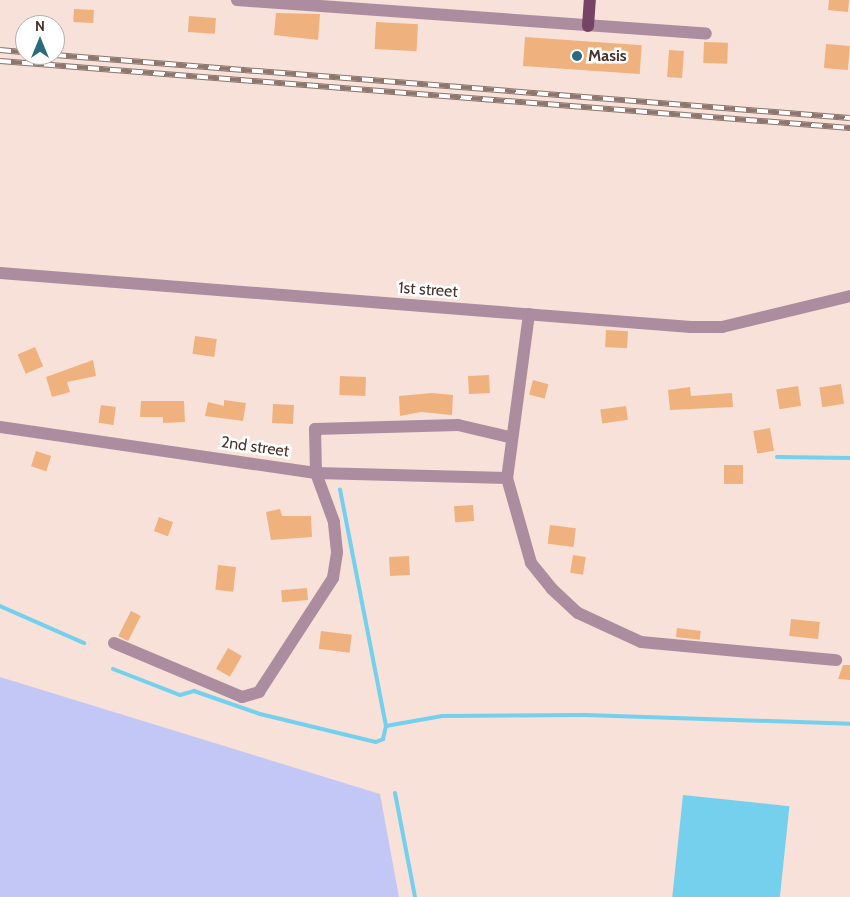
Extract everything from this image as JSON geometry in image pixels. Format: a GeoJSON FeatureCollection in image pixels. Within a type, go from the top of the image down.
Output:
{"type":"FeatureCollection","features":[{"type":"Feature","properties":{"kind":"main road"},"geometry":{"type":"LineString","coordinates":[[588,26],[590,0]]}},
{"type":"Feature","properties":{"kind":"street"},"geometry":{"type":"LineString","coordinates":[[237,0],[706,34]]}},
{"type":"Feature","properties":{"kind":"street","name":"1st street"},"geometry":{"type":"LineString","coordinates":[[0,273],[722,327],[850,296]]}},
{"type":"Feature","properties":{"kind":"street"},"geometry":{"type":"LineString","coordinates":[[530,314],[509,437],[507,478],[531,564],[578,613],[641,642],[836,660]]}},
{"type":"Feature","properties":{"kind":"street"},"geometry":{"type":"LineString","coordinates":[[114,643],[242,697],[259,692],[332,578],[337,552],[334,522],[316,473],[315,428],[458,425],[509,437]]}},
{"type":"Feature","properties":{"kind":"street","name":"2nd street"},"geometry":{"type":"LineString","coordinates":[[0,427],[316,473],[507,478]]}},
{"type":"Feature","properties":{"kind":"shaded area"},"geometry":{"type":"Polygon","coordinates":[[[0,677],[380,794],[399,897],[0,897],[0,677]]]}},
{"type":"Feature","properties":{"kind":"shaded area"},"geometry":{"type":"Polygon","coordinates":[[[683,795],[789,806],[780,897],[672,897],[683,795]]]}},
{"type":"Feature","properties":{"kind":"building"},"geometry":{"type":"Polygon","coordinates":[[[829,0],[849,0],[848,12],[828,10],[829,0]]]}},
{"type":"Feature","properties":{"kind":"building"},"geometry":{"type":"Polygon","coordinates":[[[74,9],[94,10],[93,23],[73,22],[74,9]]]}},
{"type":"Feature","properties":{"kind":"building"},"geometry":{"type":"Polygon","coordinates":[[[276,13],[320,14],[318,40],[274,35],[276,13]]]}},
{"type":"Feature","properties":{"kind":"building"},"geometry":{"type":"Polygon","coordinates":[[[189,16],[216,18],[215,34],[188,32],[189,16]]]}},
{"type":"Feature","properties":{"kind":"building"},"geometry":{"type":"Polygon","coordinates":[[[376,22],[418,24],[417,51],[375,49],[376,22]]]}},
{"type":"Feature","properties":{"kind":"building"},"geometry":{"type":"Polygon","coordinates":[[[525,37],[642,45],[640,74],[523,66],[525,37]]]}},
{"type":"Feature","properties":{"kind":"building"},"geometry":{"type":"Polygon","coordinates":[[[704,42],[728,43],[727,64],[703,63],[704,42]]]}},
{"type":"Feature","properties":{"kind":"building"},"geometry":{"type":"Polygon","coordinates":[[[826,44],[850,46],[848,70],[824,68],[826,44]]]}},
{"type":"Feature","properties":{"kind":"building"},"geometry":{"type":"Polygon","coordinates":[[[669,50],[684,51],[682,78],[667,77],[669,50]]]}},
{"type":"Feature","properties":{"kind":"building"},"geometry":{"type":"Polygon","coordinates":[[[606,330],[628,331],[627,348],[605,347],[606,330]]]}},
{"type":"Feature","properties":{"kind":"building"},"geometry":{"type":"Polygon","coordinates":[[[195,336],[217,339],[214,357],[192,354],[195,336]]]}},
{"type":"Feature","properties":{"kind":"building"},"geometry":{"type":"Polygon","coordinates":[[[35,347],[43,366],[26,374],[18,354],[35,347]]]}},
{"type":"Feature","properties":{"kind":"building"},"geometry":{"type":"Polygon","coordinates":[[[93,360],[96,376],[67,382],[70,392],[52,397],[46,377],[93,360]]]}},
{"type":"Feature","properties":{"kind":"building"},"geometry":{"type":"Polygon","coordinates":[[[489,375],[490,393],[469,394],[468,376],[489,375]]]}},
{"type":"Feature","properties":{"kind":"building"},"geometry":{"type":"Polygon","coordinates":[[[340,376],[366,377],[365,396],[339,395],[340,376]]]}},
{"type":"Feature","properties":{"kind":"building"},"geometry":{"type":"Polygon","coordinates":[[[533,380],[548,384],[545,399],[529,394],[533,380]]]}},
{"type":"Feature","properties":{"kind":"building"},"geometry":{"type":"Polygon","coordinates":[[[841,384],[844,404],[822,407],[819,387],[841,384]]]}},
{"type":"Feature","properties":{"kind":"building"},"geometry":{"type":"Polygon","coordinates":[[[798,386],[801,406],[779,409],[776,389],[798,386]]]}},
{"type":"Feature","properties":{"kind":"building"},"geometry":{"type":"Polygon","coordinates":[[[690,387],[691,396],[732,393],[733,407],[670,410],[668,390],[690,387]]]}},
{"type":"Feature","properties":{"kind":"building"},"geometry":{"type":"Polygon","coordinates":[[[432,393],[453,395],[452,415],[421,412],[400,416],[399,396],[432,393]]]}},
{"type":"Feature","properties":{"kind":"building"},"geometry":{"type":"Polygon","coordinates":[[[224,400],[246,403],[243,421],[205,416],[208,402],[224,406],[224,400]]]}},
{"type":"Feature","properties":{"kind":"building"},"geometry":{"type":"Polygon","coordinates":[[[141,401],[184,401],[185,422],[163,423],[163,417],[140,417],[141,401]]]}},
{"type":"Feature","properties":{"kind":"building"},"geometry":{"type":"Polygon","coordinates":[[[273,404],[294,405],[293,424],[272,423],[273,404]]]}},
{"type":"Feature","properties":{"kind":"building"},"geometry":{"type":"Polygon","coordinates":[[[101,405],[116,407],[113,425],[98,423],[101,405]]]}},
{"type":"Feature","properties":{"kind":"building"},"geometry":{"type":"Polygon","coordinates":[[[626,406],[628,420],[602,423],[600,410],[626,406]]]}},
{"type":"Feature","properties":{"kind":"building"},"geometry":{"type":"Polygon","coordinates":[[[770,428],[774,451],[757,454],[753,431],[770,428]]]}},
{"type":"Feature","properties":{"kind":"building"},"geometry":{"type":"Polygon","coordinates":[[[36,451],[51,456],[46,471],[31,466],[36,451]]]}},
{"type":"Feature","properties":{"kind":"building"},"geometry":{"type":"Polygon","coordinates":[[[724,465],[743,465],[743,484],[724,484],[724,465]]]}},
{"type":"Feature","properties":{"kind":"building"},"geometry":{"type":"Polygon","coordinates":[[[473,505],[474,521],[455,522],[454,506],[473,505]]]}},
{"type":"Feature","properties":{"kind":"building"},"geometry":{"type":"Polygon","coordinates":[[[280,509],[282,516],[311,516],[312,537],[271,540],[266,512],[280,509]]]}},
{"type":"Feature","properties":{"kind":"building"},"geometry":{"type":"Polygon","coordinates":[[[159,517],[173,522],[168,536],[154,531],[159,517]]]}},
{"type":"Feature","properties":{"kind":"building"},"geometry":{"type":"Polygon","coordinates":[[[550,525],[576,528],[573,547],[548,544],[550,525]]]}},
{"type":"Feature","properties":{"kind":"building"},"geometry":{"type":"Polygon","coordinates":[[[573,555],[586,557],[583,575],[570,573],[573,555]]]}},
{"type":"Feature","properties":{"kind":"building"},"geometry":{"type":"Polygon","coordinates":[[[409,556],[410,575],[390,576],[389,557],[409,556]]]}},
{"type":"Feature","properties":{"kind":"building"},"geometry":{"type":"Polygon","coordinates":[[[218,565],[236,567],[233,592],[215,590],[218,565]]]}},
{"type":"Feature","properties":{"kind":"building"},"geometry":{"type":"Polygon","coordinates":[[[307,588],[308,600],[282,602],[281,590],[307,588]]]}},
{"type":"Feature","properties":{"kind":"building"},"geometry":{"type":"Polygon","coordinates":[[[131,611],[141,616],[128,641],[118,636],[131,611]]]}},
{"type":"Feature","properties":{"kind":"building"},"geometry":{"type":"Polygon","coordinates":[[[791,619],[820,622],[818,639],[789,636],[791,619]]]}},
{"type":"Feature","properties":{"kind":"building"},"geometry":{"type":"Polygon","coordinates":[[[677,628],[701,631],[700,640],[676,637],[677,628]]]}},
{"type":"Feature","properties":{"kind":"building"},"geometry":{"type":"Polygon","coordinates":[[[321,631],[352,635],[350,653],[319,649],[321,631]]]}},
{"type":"Feature","properties":{"kind":"building"},"geometry":{"type":"Polygon","coordinates":[[[228,648],[242,656],[230,677],[216,669],[228,648]]]}},
{"type":"Feature","properties":{"kind":"building"},"geometry":{"type":"Polygon","coordinates":[[[843,665],[850,665],[850,680],[838,679],[843,665]]]}},
{"type":"Feature","properties":{"kind":"waterway"},"geometry":{"type":"LineString","coordinates":[[777,457],[850,458]]}},
{"type":"Feature","properties":{"kind":"waterway"},"geometry":{"type":"LineString","coordinates":[[113,669],[180,695],[194,691],[260,714],[376,742],[383,739],[386,726],[340,489]]}},
{"type":"Feature","properties":{"kind":"waterway"},"geometry":{"type":"LineString","coordinates":[[0,606],[84,643]]}},
{"type":"Feature","properties":{"kind":"waterway"},"geometry":{"type":"LineString","coordinates":[[386,726],[442,716],[585,715],[850,724]]}},
{"type":"Feature","properties":{"kind":"waterway"},"geometry":{"type":"LineString","coordinates":[[395,793],[415,897]]}},
{"type":"Feature","properties":{"kind":"railway"},"geometry":{"type":"LineString","coordinates":[[0,50],[15,51]]}},
{"type":"Feature","properties":{"kind":"railway"},"geometry":{"type":"LineString","coordinates":[[65,56],[850,118]]}},
{"type":"Feature","properties":{"kind":"railway"},"geometry":{"type":"LineString","coordinates":[[0,61],[850,128]]}},
{"type":"Feature","properties":{"kind":"place","name":"Masis"},"geometry":{"type":"Point","coordinates":[577,56]}}]}
